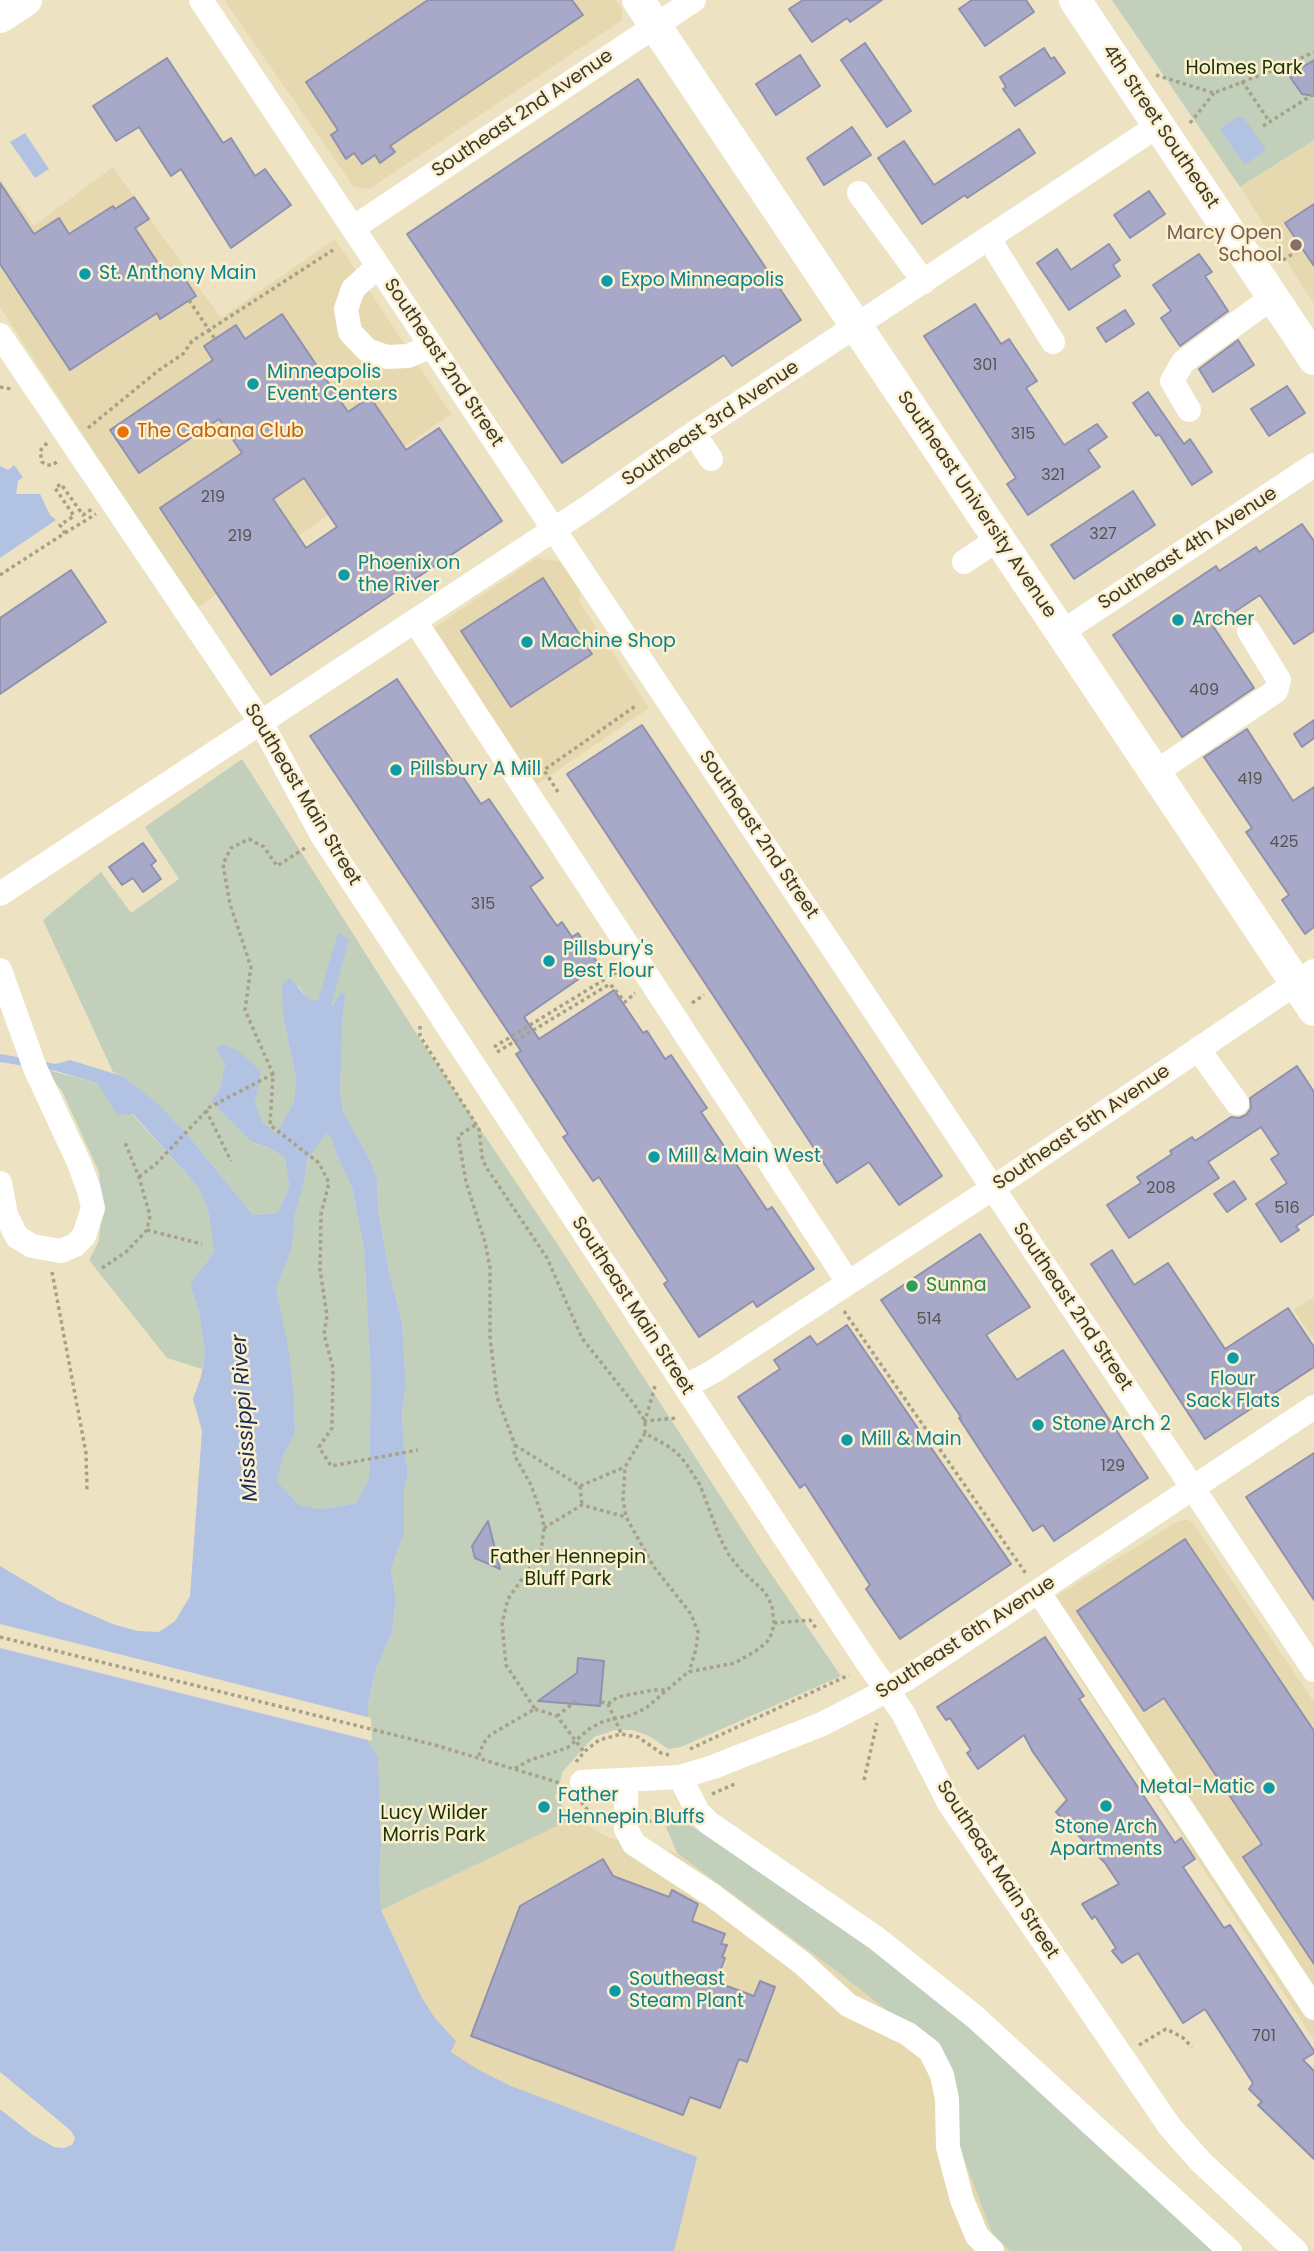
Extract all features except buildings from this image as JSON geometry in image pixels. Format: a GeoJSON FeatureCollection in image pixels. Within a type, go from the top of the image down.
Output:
{"type":"FeatureCollection","features":[{"type":"Feature","properties":{"kind":"main road"},"geometry":{"type":"LineString","coordinates":[[0,17],[26,0]]}},
{"type":"Feature","properties":{"kind":"main road","name":"Southeast University Avenue"},"geometry":{"type":"LineString","coordinates":[[638,0],[1156,772],[1305,977],[1314,1010]]}},
{"type":"Feature","properties":{"kind":"main road","name":"4th Street Southeast"},"geometry":{"type":"LineString","coordinates":[[1075,0],[1175,124],[1273,297],[1314,359]]}},
{"type":"Feature","properties":{"kind":"street","name":"Southeast 2nd Street"},"geometry":{"type":"LineString","coordinates":[[201,0],[1314,1670]]}},
{"type":"Feature","properties":{"kind":"street","name":"Southeast 2nd Avenue"},"geometry":{"type":"LineString","coordinates":[[353,228],[694,0]]}},
{"type":"Feature","properties":{"kind":"street","name":"Southeast 3rd Avenue"},"geometry":{"type":"LineString","coordinates":[[0,894],[555,529],[694,433],[989,239],[1175,124]]}},
{"type":"Feature","properties":{"kind":"street"},"geometry":{"type":"LineString","coordinates":[[859,193],[924,282]]}},
{"type":"Feature","properties":{"kind":"street"},"geometry":{"type":"LineString","coordinates":[[989,239],[1053,342]]}},
{"type":"Feature","properties":{"kind":"street"},"geometry":{"type":"LineString","coordinates":[[378,266],[358,281],[353,289],[346,309],[350,332],[367,350],[387,357],[408,356],[432,346]]}},
{"type":"Feature","properties":{"kind":"street"},"geometry":{"type":"LineString","coordinates":[[1189,410],[1172,381],[1184,362],[1273,297]]}},
{"type":"Feature","properties":{"kind":"street","name":"Southeast Main Street"},"geometry":{"type":"LineString","coordinates":[[0,335],[262,723],[323,837],[907,1720],[949,1804],[1154,2104],[1201,2162],[1296,2251]]}},
{"type":"Feature","properties":{"kind":"street"},"geometry":{"type":"LineString","coordinates":[[694,433],[711,459]]}},
{"type":"Feature","properties":{"kind":"street","name":"Southeast 4th Avenue"},"geometry":{"type":"LineString","coordinates":[[1062,632],[1314,465]]}},
{"type":"Feature","properties":{"kind":"street"},"geometry":{"type":"LineString","coordinates":[[964,562],[998,539]]}},
{"type":"Feature","properties":{"kind":"street"},"geometry":{"type":"LineString","coordinates":[[415,621],[841,1287]]}},
{"type":"Feature","properties":{"kind":"street"},"geometry":{"type":"LineString","coordinates":[[1156,772],[1276,691],[1279,680],[1249,631]]}},
{"type":"Feature","properties":{"kind":"street"},"geometry":{"type":"LineString","coordinates":[[0,970],[34,1064],[79,1163],[93,1208],[84,1236],[75,1245],[61,1251],[32,1246],[18,1237],[6,1215],[0,1183]]}},
{"type":"Feature","properties":{"kind":"street","name":"Southeast 5th Avenue"},"geometry":{"type":"LineString","coordinates":[[686,1386],[993,1188],[1305,977]]}},
{"type":"Feature","properties":{"kind":"street"},"geometry":{"type":"LineString","coordinates":[[1198,1049],[1237,1103]]}},
{"type":"Feature","properties":{"kind":"street","name":"Southeast 6th Avenue"},"geometry":{"type":"LineString","coordinates":[[582,1782],[626,1780],[678,1761],[713,1767],[820,1725],[887,1691],[1314,1407]]}},
{"type":"Feature","properties":{"kind":"street"},"geometry":{"type":"LineString","coordinates":[[1038,1591],[1314,2007]]}},
{"type":"Feature","properties":{"kind":"street"},"geometry":{"type":"LineString","coordinates":[[678,1761],[698,1812],[709,1823],[876,1938],[966,2009],[1230,2251]]}},
{"type":"Feature","properties":{"kind":"street"},"geometry":{"type":"LineString","coordinates":[[626,1780],[626,1829],[635,1844],[732,1910],[802,1963],[848,2005],[908,2034],[930,2051],[942,2075],[947,2099],[947,2147],[962,2200],[977,2236],[992,2251]]}},
{"type":"Feature","properties":{"kind":"path"},"geometry":{"type":"LineString","coordinates":[[1175,124],[1214,93],[1314,51]]}},
{"type":"Feature","properties":{"kind":"path"},"geometry":{"type":"LineString","coordinates":[[1156,75],[1214,93]]}},
{"type":"Feature","properties":{"kind":"path"},"geometry":{"type":"LineString","coordinates":[[1242,81],[1269,121]]}},
{"type":"Feature","properties":{"kind":"path"},"geometry":{"type":"LineString","coordinates":[[1263,126],[1314,94]]}},
{"type":"Feature","properties":{"kind":"path"},"geometry":{"type":"LineString","coordinates":[[1283,260],[1302,248]]}},
{"type":"Feature","properties":{"kind":"path"},"geometry":{"type":"LineString","coordinates":[[86,430],[159,370],[183,354],[192,341],[333,250]]}},
{"type":"Feature","properties":{"kind":"path"},"geometry":{"type":"LineString","coordinates":[[189,300],[215,339]]}},
{"type":"Feature","properties":{"kind":"path"},"geometry":{"type":"LineString","coordinates":[[0,387],[13,389]]}},
{"type":"Feature","properties":{"kind":"path"},"geometry":{"type":"LineString","coordinates":[[52,442],[42,446],[42,461],[52,465],[62,456]]}},
{"type":"Feature","properties":{"kind":"path"},"geometry":{"type":"LineString","coordinates":[[65,533],[60,525],[74,516],[55,488],[61,484],[83,515],[96,507]]}},
{"type":"Feature","properties":{"kind":"path"},"geometry":{"type":"LineString","coordinates":[[0,575],[99,512]]}},
{"type":"Feature","properties":{"kind":"path"},"geometry":{"type":"LineString","coordinates":[[558,792],[544,771],[637,705]]}},
{"type":"Feature","properties":{"kind":"path"},"geometry":{"type":"LineString","coordinates":[[308,846],[277,866],[264,846],[249,839],[231,848],[223,864],[230,904],[251,967],[245,1010],[271,1075],[270,1125],[319,1163],[329,1183],[320,1214],[320,1269],[327,1316],[324,1334],[334,1368],[332,1428],[319,1447],[331,1466],[418,1450]]}},
{"type":"Feature","properties":{"kind":"path"},"geometry":{"type":"LineString","coordinates":[[612,975],[495,1049],[610,984],[625,1002],[636,992]]}},
{"type":"Feature","properties":{"kind":"path"},"geometry":{"type":"LineString","coordinates":[[420,1025],[420,1036],[479,1129],[482,1157],[486,1167],[547,1258],[582,1338],[645,1421]]}},
{"type":"Feature","properties":{"kind":"path"},"geometry":{"type":"LineString","coordinates":[[139,1177],[156,1164],[205,1110],[271,1075]]}},
{"type":"Feature","properties":{"kind":"path"},"geometry":{"type":"LineString","coordinates":[[205,1110],[231,1161]]}},
{"type":"Feature","properties":{"kind":"path"},"geometry":{"type":"LineString","coordinates":[[475,1125],[458,1136],[466,1182],[485,1242],[490,1268],[490,1337],[497,1396],[515,1445],[514,1455],[531,1485],[544,1528],[538,1556],[508,1599],[502,1623],[506,1665],[536,1709],[557,1716],[584,1752],[598,1740],[621,1734],[638,1737],[678,1761],[850,1676],[842,1665]]}},
{"type":"Feature","properties":{"kind":"path"},"geometry":{"type":"LineString","coordinates":[[102,1268],[126,1252],[147,1230],[149,1216],[139,1177],[124,1140]]}},
{"type":"Feature","properties":{"kind":"path"},"geometry":{"type":"LineString","coordinates":[[147,1230],[202,1244]]}},
{"type":"Feature","properties":{"kind":"path"},"geometry":{"type":"LineString","coordinates":[[48,1250],[86,1453],[87,1490]]}},
{"type":"Feature","properties":{"kind":"path"},"geometry":{"type":"LineString","coordinates":[[841,1287],[1038,1591]]}},
{"type":"Feature","properties":{"kind":"path"},"geometry":{"type":"LineString","coordinates":[[656,1386],[645,1421],[645,1433],[625,1467],[623,1499],[626,1517],[654,1567],[691,1614],[698,1632],[696,1649],[688,1672]]}},
{"type":"Feature","properties":{"kind":"path"},"geometry":{"type":"LineString","coordinates":[[645,1421],[677,1418]]}},
{"type":"Feature","properties":{"kind":"path"},"geometry":{"type":"LineString","coordinates":[[514,1769],[530,1760],[567,1748],[604,1721],[646,1708],[688,1672],[735,1663],[767,1642],[774,1623],[772,1606],[765,1592],[729,1555],[700,1485],[681,1457],[645,1433]]}},
{"type":"Feature","properties":{"kind":"path"},"geometry":{"type":"LineString","coordinates":[[515,1445],[580,1486]]}},
{"type":"Feature","properties":{"kind":"path"},"geometry":{"type":"LineString","coordinates":[[580,1486],[625,1467]]}},
{"type":"Feature","properties":{"kind":"path"},"geometry":{"type":"LineString","coordinates":[[580,1486],[582,1505]]}},
{"type":"Feature","properties":{"kind":"path"},"geometry":{"type":"LineString","coordinates":[[544,1528],[582,1505],[626,1517]]}},
{"type":"Feature","properties":{"kind":"path"},"geometry":{"type":"LineString","coordinates":[[774,1623],[810,1620],[818,1631]]}},
{"type":"Feature","properties":{"kind":"path"},"geometry":{"type":"LineString","coordinates":[[0,1637],[435,1745],[559,1783],[582,1782]]}},
{"type":"Feature","properties":{"kind":"path"},"geometry":{"type":"LineString","coordinates":[[608,1704],[618,1697],[667,1690]]}},
{"type":"Feature","properties":{"kind":"path"},"geometry":{"type":"LineString","coordinates":[[557,1716],[576,1701]]}},
{"type":"Feature","properties":{"kind":"path"},"geometry":{"type":"LineString","coordinates":[[601,1702],[608,1704],[617,1719],[621,1734]]}},
{"type":"Feature","properties":{"kind":"path"},"geometry":{"type":"LineString","coordinates":[[478,1758],[490,1735],[536,1709]]}},
{"type":"Feature","properties":{"kind":"path"},"geometry":{"type":"LineString","coordinates":[[864,1780],[877,1723]]}},
{"type":"Feature","properties":{"kind":"path"},"geometry":{"type":"LineString","coordinates":[[1139,2045],[1166,2029],[1182,2037],[1192,2047]]}},
{"type":"Feature","properties":{"kind":"shaded area"},"geometry":{"type":"Polygon","coordinates":[[[224,0],[616,0],[622,9],[622,20],[369,189],[354,187],[224,0]]]}},
{"type":"Feature","properties":{"kind":"shaded area","name":"Marcy Open School"},"geometry":{"type":"Polygon","coordinates":[[[1314,140],[1314,304],[1240,187],[1314,140]]]}},
{"type":"Feature","properties":{"kind":"shaded area"},"geometry":{"type":"Polygon","coordinates":[[[113,167],[221,318],[335,239],[451,414],[389,457],[395,467],[196,609],[0,307],[0,179],[34,226],[113,167]]]}},
{"type":"Feature","properties":{"kind":"shaded area"},"geometry":{"type":"Polygon","coordinates":[[[537,558],[559,561],[581,591],[579,601],[649,708],[533,787],[429,631],[537,558]]]}},
{"type":"Feature","properties":{"kind":"shaded area"},"geometry":{"type":"Polygon","coordinates":[[[1314,1297],[1314,1340],[1294,1310],[1314,1297]]]}},
{"type":"Feature","properties":{"kind":"shaded area"},"geometry":{"type":"Polygon","coordinates":[[[1187,1519],[1193,1523],[1314,1702],[1314,2040],[1035,1609],[1177,1522],[1187,1519]]]}},
{"type":"Feature","properties":{"kind":"shaded area","name":"Southeast Steam Plant"},"geometry":{"type":"Polygon","coordinates":[[[574,1818],[610,1838],[677,1853],[843,1976],[926,2041],[1136,2251],[674,2251],[679,2226],[511,2086],[451,2052],[456,2041],[435,2018],[422,1998],[381,1910],[574,1818]]]}},
{"type":"Feature","properties":{"kind":"green space","name":"Holmes Park"},"geometry":{"type":"Polygon","coordinates":[[[1112,0],[1314,0],[1314,140],[1240,187],[1112,0]]]}},
{"type":"Feature","properties":{"kind":"green space","name":"Father Hennepin Bluff Park"},"geometry":{"type":"Polygon","coordinates":[[[242,759],[416,1033],[560,1248],[763,1562],[841,1676],[681,1747],[668,1749],[651,1737],[633,1730],[615,1730],[594,1737],[563,1771],[555,1798],[574,1818],[381,1910],[380,1808],[368,1742],[368,1704],[376,1669],[392,1633],[396,1598],[391,1569],[404,1533],[404,1490],[408,1473],[402,1411],[406,1384],[402,1322],[389,1271],[378,1209],[377,1180],[371,1162],[343,1111],[340,1092],[346,995],[333,1007],[309,999],[298,986],[283,1017],[296,1078],[294,1102],[276,1135],[262,1121],[255,1102],[225,1064],[220,1089],[252,1143],[268,1147],[285,1158],[289,1186],[278,1213],[253,1215],[191,1139],[122,1076],[113,1072],[43,920],[101,872],[131,913],[179,879],[145,827],[242,759]]]}},
{"type":"Feature","properties":{"kind":"green space"},"geometry":{"type":"Polygon","coordinates":[[[44,1069],[97,1083],[132,1114],[199,1188],[208,1211],[214,1252],[190,1284],[199,1312],[205,1353],[202,1369],[167,1358],[89,1260],[99,1241],[102,1210],[99,1172],[62,1091],[44,1069]]]}},
{"type":"Feature","properties":{"kind":"green space"},"geometry":{"type":"Polygon","coordinates":[[[326,1134],[331,1136],[352,1188],[364,1249],[371,1381],[369,1479],[356,1503],[320,1509],[299,1505],[277,1481],[284,1454],[295,1433],[294,1396],[276,1288],[292,1248],[295,1215],[307,1160],[326,1134]]]}},
{"type":"Feature","properties":{"kind":"green space"},"geometry":{"type":"Polygon","coordinates":[[[681,1819],[873,1947],[991,2042],[1219,2251],[1010,2251],[992,2233],[961,2151],[926,2041],[677,1853],[666,1827],[681,1819]]]}},
{"type":"Feature","properties":{"kind":"water"},"geometry":{"type":"Polygon","coordinates":[[[1237,117],[1244,118],[1266,150],[1245,165],[1220,129],[1237,117]]]}},
{"type":"Feature","properties":{"kind":"water"},"geometry":{"type":"Polygon","coordinates":[[[25,133],[49,169],[35,178],[10,142],[25,133]]]}},
{"type":"Feature","properties":{"kind":"water"},"geometry":{"type":"Polygon","coordinates":[[[14,465],[23,477],[18,481],[16,494],[40,494],[50,515],[56,520],[0,558],[0,466],[8,470],[14,465]]]}},
{"type":"Feature","properties":{"kind":"water","name":"Mississippi River"},"geometry":{"type":"Polygon","coordinates":[[[338,933],[349,939],[331,1006],[334,1006],[340,993],[346,995],[340,1092],[343,1111],[371,1162],[377,1180],[378,1209],[389,1271],[402,1322],[406,1385],[402,1411],[408,1473],[404,1490],[404,1533],[391,1569],[396,1598],[392,1633],[376,1669],[368,1704],[368,1742],[378,1757],[381,1910],[422,1998],[435,2018],[456,2041],[451,2052],[511,2086],[697,2157],[674,2251],[0,2251],[0,2109],[33,2135],[64,2148],[75,2139],[71,2131],[0,2072],[0,1566],[59,1601],[113,1624],[137,1631],[159,1632],[175,1621],[190,1596],[202,1431],[193,1399],[201,1377],[205,1353],[199,1312],[190,1284],[214,1252],[208,1211],[199,1188],[133,1114],[118,1115],[97,1083],[56,1071],[0,1062],[0,1054],[56,1064],[70,1060],[122,1076],[157,1103],[191,1139],[253,1215],[278,1213],[289,1186],[285,1158],[268,1147],[253,1143],[211,1101],[220,1089],[225,1064],[216,1048],[222,1044],[237,1050],[261,1071],[255,1102],[262,1121],[276,1134],[294,1102],[296,1078],[283,1017],[282,985],[289,978],[309,999],[318,1001],[338,933]],[[326,1134],[307,1160],[295,1215],[292,1248],[276,1288],[289,1352],[295,1433],[284,1454],[277,1481],[299,1505],[320,1509],[356,1503],[369,1479],[371,1381],[364,1249],[352,1188],[331,1137],[326,1134]]]}},
{"type":"Feature","properties":{"kind":"pier"},"geometry":{"type":"Polygon","coordinates":[[[0,1624],[371,1718],[372,1741],[0,1648],[0,1624]]]}},
{"type":"Feature","properties":{"kind":"pier"},"geometry":{"type":"Polygon","coordinates":[[[0,2072],[71,2131],[75,2139],[72,2145],[54,2147],[33,2135],[0,2109],[0,2105],[35,2132],[55,2143],[63,2144],[71,2139],[68,2133],[0,2076],[0,2072]]]}},
{"type":"Feature","properties":{"kind":"place","name":"Marcy Open School"},"geometry":{"type":"Point","coordinates":[1296,245]}},
{"type":"Feature","properties":{"kind":"place","name":"St. Anthony Main"},"geometry":{"type":"Point","coordinates":[85,274]}},
{"type":"Feature","properties":{"kind":"place","name":"Expo Minneapolis"},"geometry":{"type":"Point","coordinates":[607,281]}},
{"type":"Feature","properties":{"kind":"place","name":"Minneapolis Event Centers"},"geometry":{"type":"Point","coordinates":[253,384]}},
{"type":"Feature","properties":{"kind":"place","name":"The Cabana Club"},"geometry":{"type":"Point","coordinates":[123,432]}},
{"type":"Feature","properties":{"kind":"place","name":"Phoenix on the River"},"geometry":{"type":"Point","coordinates":[344,575]}},
{"type":"Feature","properties":{"kind":"place","name":"Archer"},"geometry":{"type":"Point","coordinates":[1178,620]}},
{"type":"Feature","properties":{"kind":"place","name":"Machine Shop"},"geometry":{"type":"Point","coordinates":[527,642]}},
{"type":"Feature","properties":{"kind":"place","name":"Pillsbury A Mill"},"geometry":{"type":"Point","coordinates":[396,770]}},
{"type":"Feature","properties":{"kind":"place","name":"Pillsbury's Best Flour"},"geometry":{"type":"Point","coordinates":[549,961]}},
{"type":"Feature","properties":{"kind":"place","name":"Mill & Main West"},"geometry":{"type":"Point","coordinates":[654,1157]}},
{"type":"Feature","properties":{"kind":"place","name":"Sunna"},"geometry":{"type":"Point","coordinates":[912,1286]}},
{"type":"Feature","properties":{"kind":"place","name":"Flour Sack Flats"},"geometry":{"type":"Point","coordinates":[1233,1358]}},
{"type":"Feature","properties":{"kind":"place","name":"Stone Arch 2"},"geometry":{"type":"Point","coordinates":[1038,1425]}},
{"type":"Feature","properties":{"kind":"place","name":"Mill & Main"},"geometry":{"type":"Point","coordinates":[847,1440]}},
{"type":"Feature","properties":{"kind":"place","name":"Metal-Matic"},"geometry":{"type":"Point","coordinates":[1269,1788]}},
{"type":"Feature","properties":{"kind":"place","name":"Stone Arch Apartments"},"geometry":{"type":"Point","coordinates":[1106,1806]}},
{"type":"Feature","properties":{"kind":"place","name":"Father Hennepin Bluffs"},"geometry":{"type":"Point","coordinates":[544,1807]}},
{"type":"Feature","properties":{"kind":"place","name":"Southeast Steam Plant"},"geometry":{"type":"Point","coordinates":[615,1991]}},
{"type":"Feature","properties":{"kind":"park label","name":"Lucy Wilder Morris Park"},"geometry":{"type":"Point","coordinates":[434,1825]}}]}
